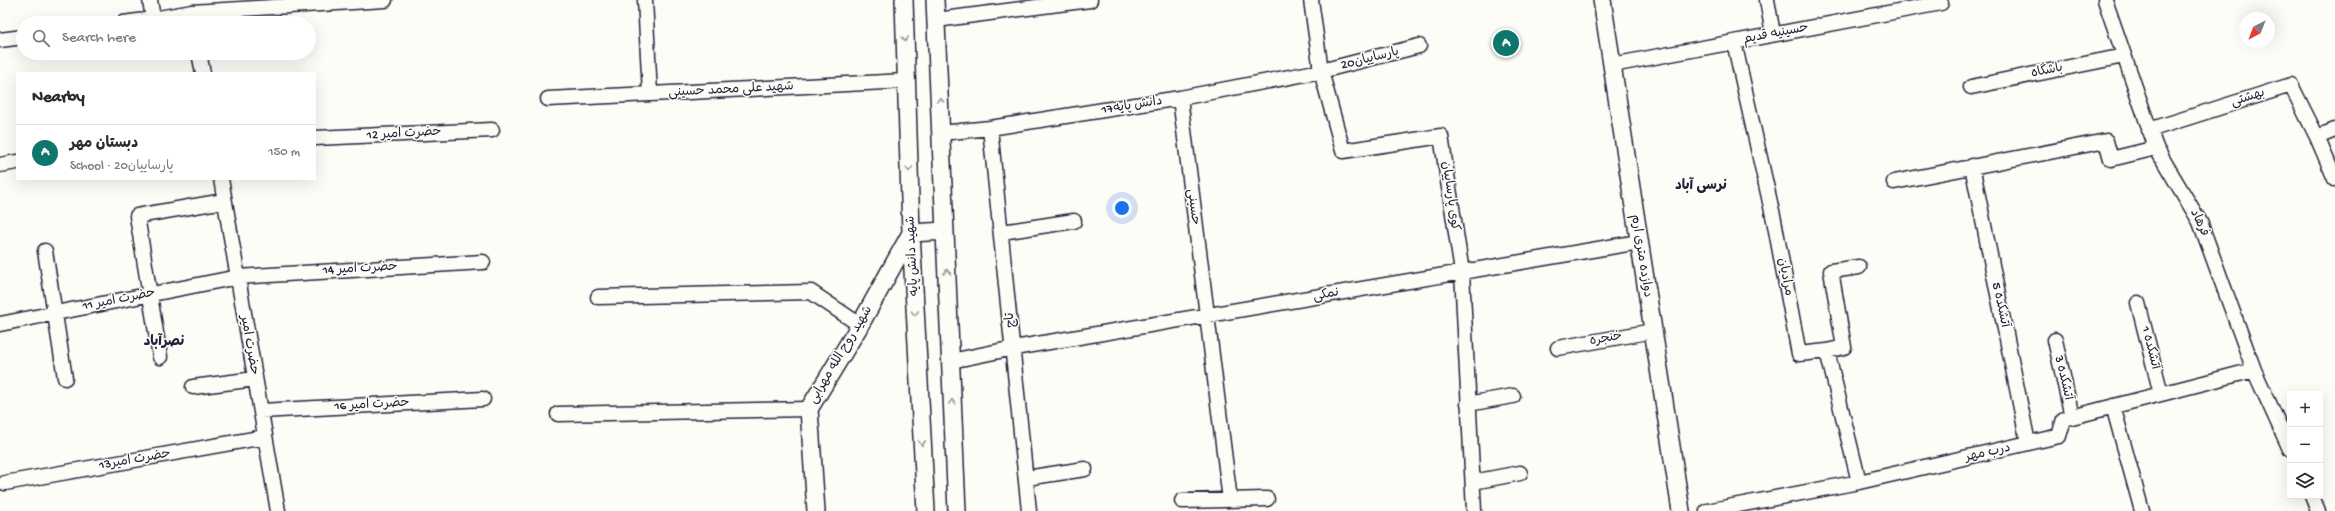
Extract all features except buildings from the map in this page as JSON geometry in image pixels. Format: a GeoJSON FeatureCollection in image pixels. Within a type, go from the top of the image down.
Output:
{"type":"FeatureCollection","features":[{"type":"Feature","properties":{"kind":"street"},"geometry":{"type":"LineString","coordinates":[[150,0],[153,16]]}},
{"type":"Feature","properties":{"kind":"street"},"geometry":{"type":"LineString","coordinates":[[214,16],[385,0]]}},
{"type":"Feature","properties":{"kind":"street","name":"شهید علی محمد حسینی"},"geometry":{"type":"LineString","coordinates":[[645,0],[650,94],[906,81]]}},
{"type":"Feature","properties":{"kind":"street","name":"شهید دانش پایه"},"geometry":{"type":"LineString","coordinates":[[904,0],[911,233],[926,511]]}},
{"type":"Feature","properties":{"kind":"street"},"geometry":{"type":"LineString","coordinates":[[935,0],[957,511]]}},
{"type":"Feature","properties":{"kind":"street"},"geometry":{"type":"LineString","coordinates":[[936,20],[1090,0]]}},
{"type":"Feature","properties":{"kind":"street","name":"کوی پارساییان"},"geometry":{"type":"LineString","coordinates":[[1311,0],[1321,71],[1343,151],[1442,136],[1462,272],[1474,511]]}},
{"type":"Feature","properties":{"kind":"street","name":"دوازده متری ارم"},"geometry":{"type":"LineString","coordinates":[[1602,0],[1681,511]]}},
{"type":"Feature","properties":{"kind":"street"},"geometry":{"type":"LineString","coordinates":[[1767,0],[1773,34]]}},
{"type":"Feature","properties":{"kind":"street","name":"فرهاد"},"geometry":{"type":"LineString","coordinates":[[2106,0],[2156,148],[2200,222],[2254,370],[2287,442]]}},
{"type":"Feature","properties":{"kind":"street","name":"حسینیه قدیم"},"geometry":{"type":"LineString","coordinates":[[1612,65],[1941,1]]}},
{"type":"Feature","properties":{"kind":"street"},"geometry":{"type":"LineString","coordinates":[[0,40],[16,38]]}},
{"type":"Feature","properties":{"kind":"street","name":"مرادیان"},"geometry":{"type":"LineString","coordinates":[[1734,42],[1774,220],[1799,354],[1827,351]]}},
{"type":"Feature","properties":{"kind":"street","name":"پارساییان20"},"geometry":{"type":"LineString","coordinates":[[1321,71],[1419,46]]}},
{"type":"Feature","properties":{"kind":"street","name":"باشگاه"},"geometry":{"type":"LineString","coordinates":[[1971,87],[2124,56]]}},
{"type":"Feature","properties":{"kind":"street"},"geometry":{"type":"LineString","coordinates":[[200,60],[203,72]]}},
{"type":"Feature","properties":{"kind":"street","name":"دانش پایه17"},"geometry":{"type":"LineString","coordinates":[[941,132],[990,128],[1180,98],[1321,71]]}},
{"type":"Feature","properties":{"kind":"street","name":"بهشتی"},"geometry":{"type":"LineString","coordinates":[[2149,130],[2291,85],[2317,137],[2335,180]]}},
{"type":"Feature","properties":{"kind":"street"},"geometry":{"type":"LineString","coordinates":[[548,99],[650,94]]}},
{"type":"Feature","properties":{"kind":"street","name":"حسینی"},"geometry":{"type":"LineString","coordinates":[[1180,98],[1230,500]]}},
{"type":"Feature","properties":{"kind":"street","name":"تاچ"},"geometry":{"type":"LineString","coordinates":[[990,128],[1014,348],[1028,511]]}},
{"type":"Feature","properties":{"kind":"street","name":"حضرت امیر 12"},"geometry":{"type":"LineString","coordinates":[[316,138],[492,130]]}},
{"type":"Feature","properties":{"kind":"street"},"geometry":{"type":"LineString","coordinates":[[2317,137],[2335,130]]}},
{"type":"Feature","properties":{"kind":"street"},"geometry":{"type":"LineString","coordinates":[[1894,182],[2106,141],[2111,159],[2156,148]]}},
{"type":"Feature","properties":{"kind":"street"},"geometry":{"type":"LineString","coordinates":[[0,165],[16,162]]}},
{"type":"Feature","properties":{"kind":"street","name":"آتشکده 5"},"geometry":{"type":"LineString","coordinates":[[1972,166],[2028,444]]}},
{"type":"Feature","properties":{"kind":"street","name":"حضرت امیر"},"geometry":{"type":"LineString","coordinates":[[221,180],[278,511]]}},
{"type":"Feature","properties":{"kind":"street"},"geometry":{"type":"LineString","coordinates":[[160,357],[151,294],[137,216],[224,201]]}},
{"type":"Feature","properties":{"kind":"street"},"geometry":{"type":"LineString","coordinates":[[1002,232],[1074,221]]}},
{"type":"Feature","properties":{"kind":"street"},"geometry":{"type":"LineString","coordinates":[[911,233],[945,231]]}},
{"type":"Feature","properties":{"kind":"street","name":"شهید روح الله مهرابی"},"geometry":{"type":"LineString","coordinates":[[816,511],[809,409],[860,325],[911,233]]}},
{"type":"Feature","properties":{"kind":"street","name":"نمکی"},"geometry":{"type":"LineString","coordinates":[[951,361],[1014,348],[1639,242]]}},
{"type":"Feature","properties":{"kind":"street"},"geometry":{"type":"LineString","coordinates":[[45,251],[65,378]]}},
{"type":"Feature","properties":{"kind":"street","name":"حضرت امیر 14"},"geometry":{"type":"LineString","coordinates":[[238,277],[483,262]]}},
{"type":"Feature","properties":{"kind":"street"},"geometry":{"type":"LineString","coordinates":[[1859,267],[1831,271],[1844,347],[1827,351],[1859,482]]}},
{"type":"Feature","properties":{"kind":"street","name":"حضرت امیر 11"},"geometry":{"type":"LineString","coordinates":[[0,324],[238,277]]}},
{"type":"Feature","properties":{"kind":"street"},"geometry":{"type":"LineString","coordinates":[[598,298],[811,292],[860,325]]}},
{"type":"Feature","properties":{"kind":"street","name":"آتشکده 1"},"geometry":{"type":"LineString","coordinates":[[2138,302],[2161,394]]}},
{"type":"Feature","properties":{"kind":"street","name":"خنجره"},"geometry":{"type":"LineString","coordinates":[[1558,348],[1653,331]]}},
{"type":"Feature","properties":{"kind":"street","name":"آتشکده 3"},"geometry":{"type":"LineString","coordinates":[[2054,340],[2072,417]]}},
{"type":"Feature","properties":{"kind":"street"},"geometry":{"type":"LineString","coordinates":[[2072,417],[2254,370]]}},
{"type":"Feature","properties":{"kind":"street"},"geometry":{"type":"LineString","coordinates":[[193,387],[255,379]]}},
{"type":"Feature","properties":{"kind":"street"},"geometry":{"type":"LineString","coordinates":[[1468,404],[1513,396]]}},
{"type":"Feature","properties":{"kind":"street","name":"حضرت امیر 16"},"geometry":{"type":"LineString","coordinates":[[261,411],[483,399]]}},
{"type":"Feature","properties":{"kind":"street"},"geometry":{"type":"LineString","coordinates":[[2113,406],[2142,511]]}},
{"type":"Feature","properties":{"kind":"street"},"geometry":{"type":"LineString","coordinates":[[558,414],[809,409]]}},
{"type":"Feature","properties":{"kind":"street","name":"درب مهر"},"geometry":{"type":"LineString","coordinates":[[1707,511],[1859,482],[2028,444],[2059,436],[2064,419],[2072,417]]}},
{"type":"Feature","properties":{"kind":"street","name":"حضرت امیر13"},"geometry":{"type":"LineString","coordinates":[[5,483],[265,436]]}},
{"type":"Feature","properties":{"kind":"street"},"geometry":{"type":"LineString","coordinates":[[1026,478],[1085,469]]}},
{"type":"Feature","properties":{"kind":"street"},"geometry":{"type":"LineString","coordinates":[[1473,482],[1520,473]]}},
{"type":"Feature","properties":{"kind":"street"},"geometry":{"type":"LineString","coordinates":[[1182,501],[1267,499]]}},
{"type":"Feature","properties":{"kind":"street"},"geometry":{"type":"LineString","coordinates":[[2313,499],[2318,511]]}},
{"type":"Feature","properties":{"kind":"place","name":"دبستان مهر"},"geometry":{"type":"Point","coordinates":[1506,43]}},
{"type":"Feature","properties":{"kind":"district","name":"نرسی آباد"},"geometry":{"type":"Point","coordinates":[1701,186]}},
{"type":"Feature","properties":{"kind":"district","name":"نصرآباد"},"geometry":{"type":"Point","coordinates":[164,342]}}]}
